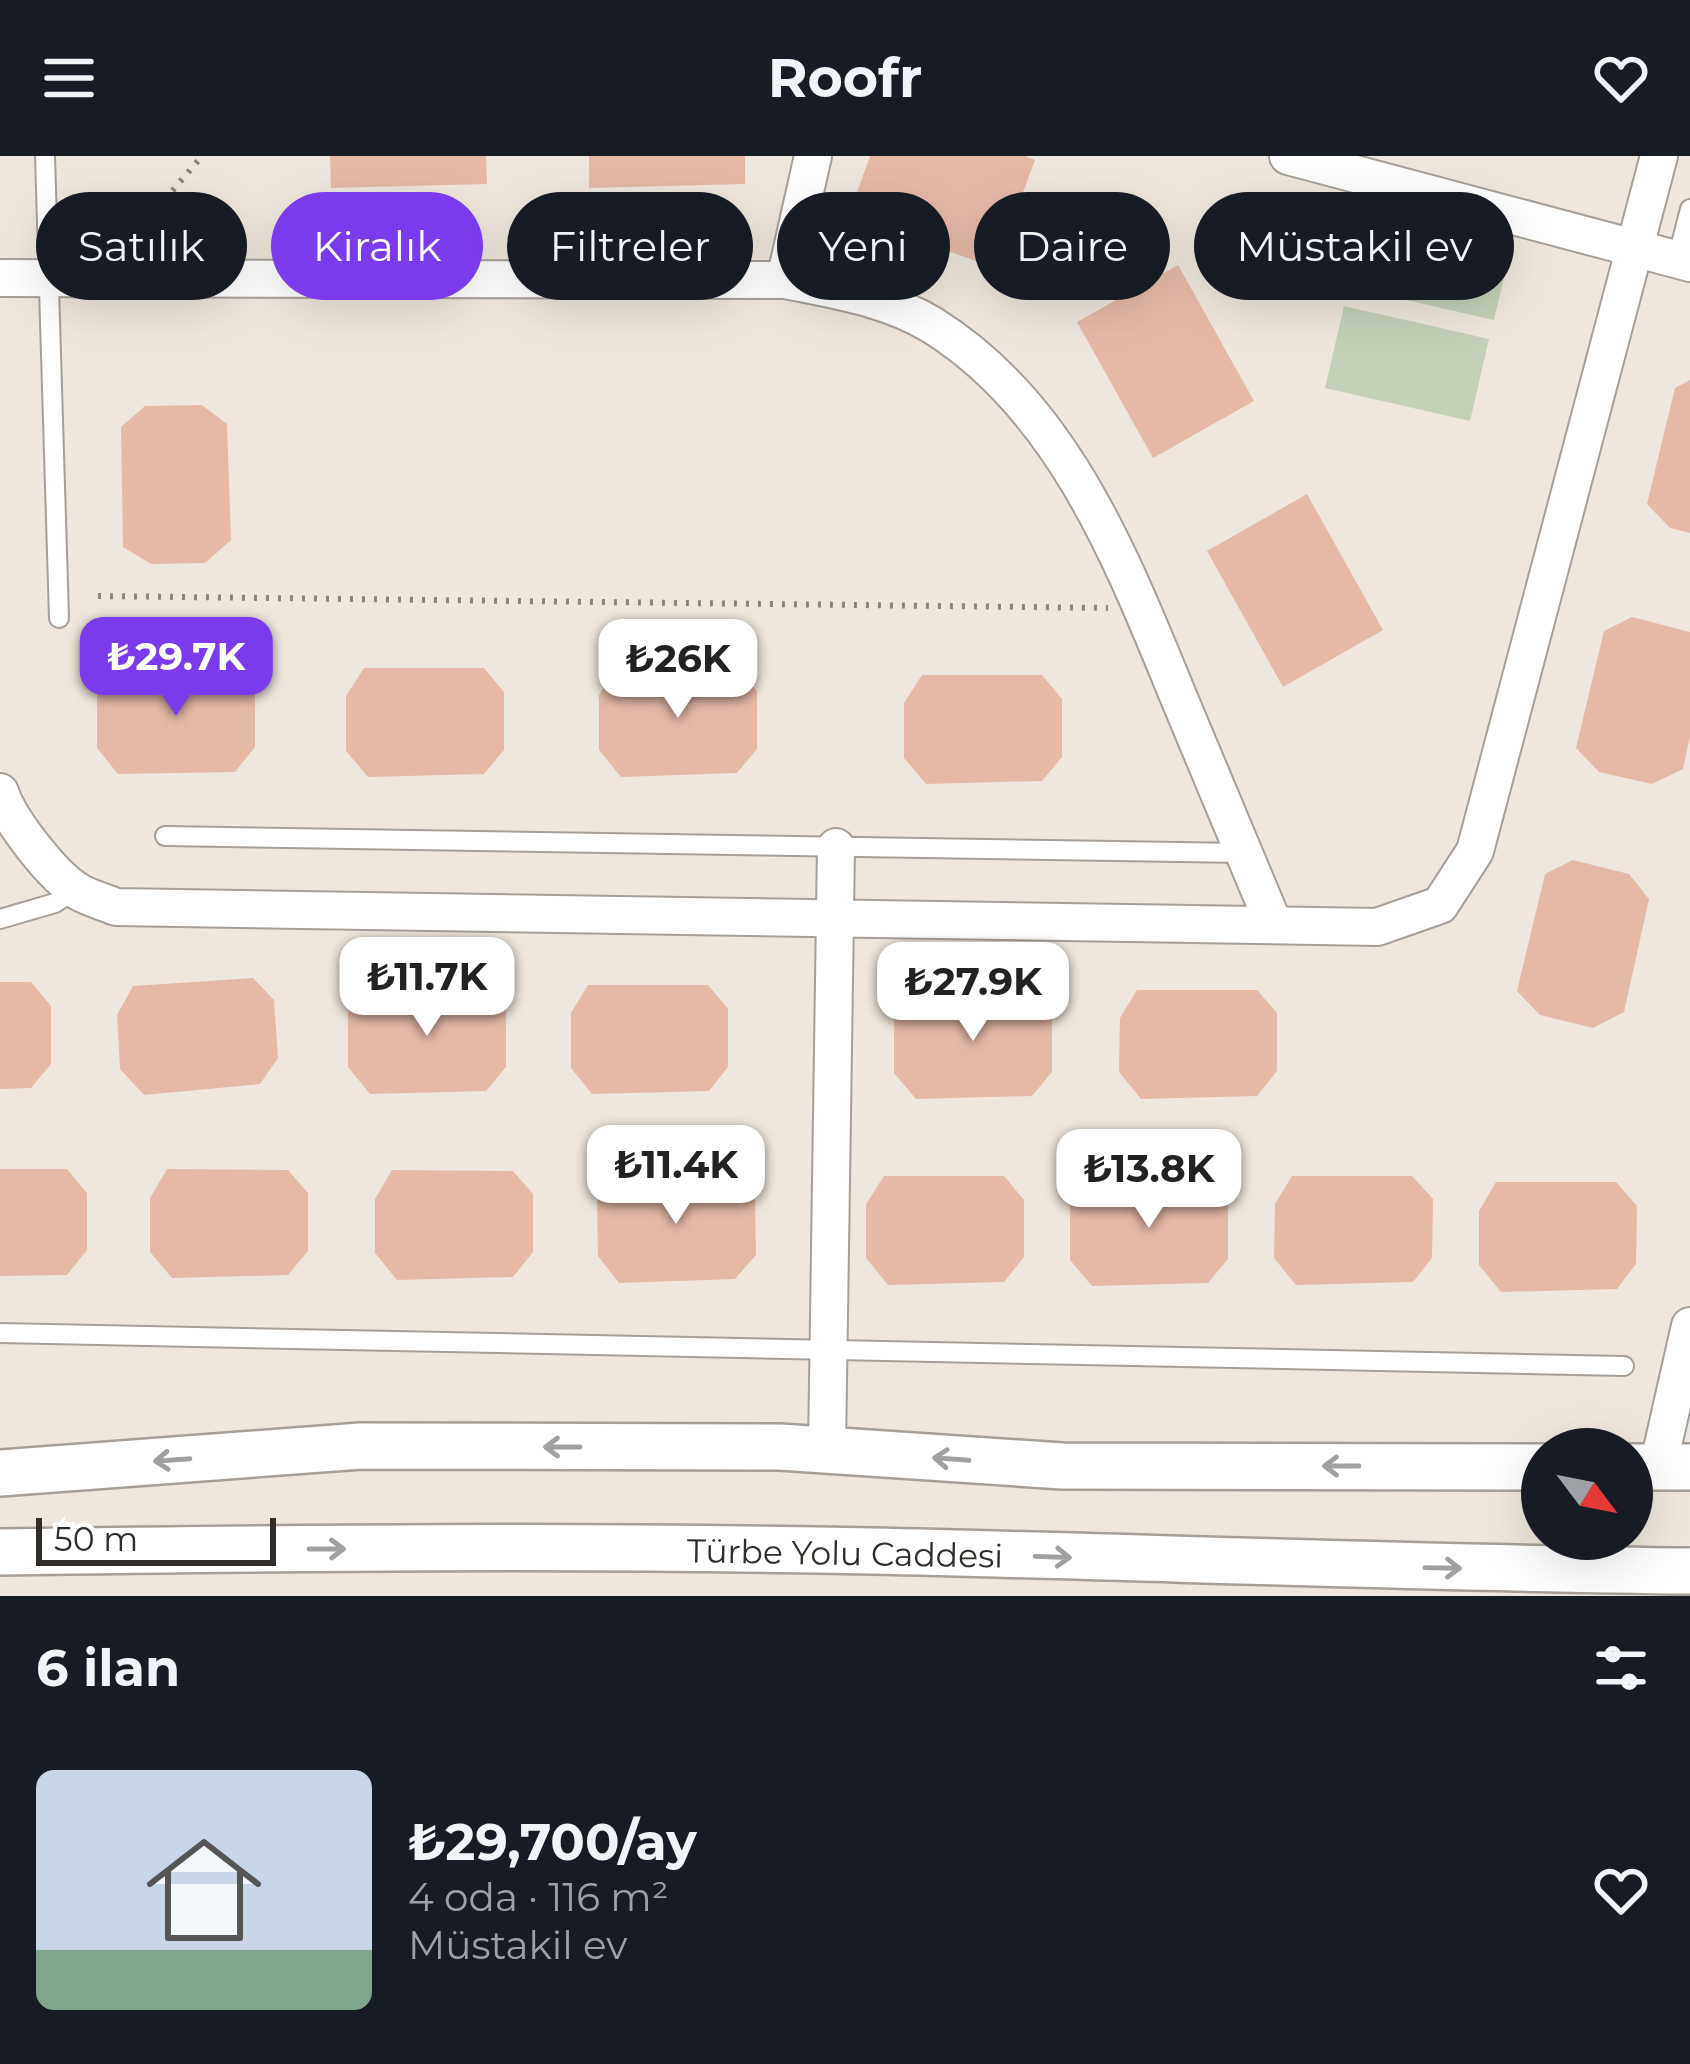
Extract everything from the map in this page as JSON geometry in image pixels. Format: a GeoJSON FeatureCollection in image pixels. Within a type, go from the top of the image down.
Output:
{"type":"FeatureCollection","features":[{"type":"Feature","properties":{"kind":"street"},"geometry":{"type":"LineString","coordinates":[[805,192],[813,156]]}},
{"type":"Feature","properties":{"kind":"street"},"geometry":{"type":"LineString","coordinates":[[1288,156],[1376,167],[1683,261]]}},
{"type":"Feature","properties":{"kind":"street"},"geometry":{"type":"LineString","coordinates":[[0,792],[5,808],[75,890],[116,907],[1377,927],[1440,905],[1474,851],[1659,156]]}},
{"type":"Feature","properties":{"kind":"street"},"geometry":{"type":"LineString","coordinates":[[0,278],[36,277]]}},
{"type":"Feature","properties":{"kind":"street"},"geometry":{"type":"LineString","coordinates":[[247,278],[777,280]]}},
{"type":"Feature","properties":{"kind":"street"},"geometry":{"type":"LineString","coordinates":[[874,300],[931,325],[998,378],[1059,449],[1107,532],[1142,609],[1274,925]]}},
{"type":"Feature","properties":{"kind":"street"},"geometry":{"type":"LineString","coordinates":[[827,1450],[836,847]]}},
{"type":"Feature","properties":{"kind":"street"},"geometry":{"type":"LineString","coordinates":[[1660,1467],[1690,1326]]}},
{"type":"Feature","properties":{"kind":"street"},"geometry":{"type":"LineString","coordinates":[[0,1473],[361,1446],[827,1450],[1062,1466],[1521,1467]]}},
{"type":"Feature","properties":{"kind":"street","name":"Türbe Yolu Caddesi"},"geometry":{"type":"LineString","coordinates":[[0,1552],[870,1551],[1392,1568],[1690,1571]]}},
{"type":"Feature","properties":{"kind":"lane"},"geometry":{"type":"LineString","coordinates":[[45,156],[46,192]]}},
{"type":"Feature","properties":{"kind":"lane"},"geometry":{"type":"LineString","coordinates":[[1683,261],[1690,209]]}},
{"type":"Feature","properties":{"kind":"lane"},"geometry":{"type":"LineString","coordinates":[[50,300],[59,618]]}},
{"type":"Feature","properties":{"kind":"lane"},"geometry":{"type":"LineString","coordinates":[[165,836],[1244,853]]}},
{"type":"Feature","properties":{"kind":"lane"},"geometry":{"type":"LineString","coordinates":[[0,919],[55,903],[75,890]]}},
{"type":"Feature","properties":{"kind":"lane"},"geometry":{"type":"LineString","coordinates":[[0,1333],[1624,1366]]}},
{"type":"Feature","properties":{"kind":"path"},"geometry":{"type":"LineString","coordinates":[[171,192],[202,156]]}},
{"type":"Feature","properties":{"kind":"path"},"geometry":{"type":"LineString","coordinates":[[98,596],[1142,609]]}},
{"type":"Feature","properties":{"kind":"green space"},"geometry":{"type":"Polygon","coordinates":[[[1406,300],[1499,300],[1494,320],[1406,300]]]}},
{"type":"Feature","properties":{"kind":"green space"},"geometry":{"type":"Polygon","coordinates":[[[1344,306],[1489,339],[1470,421],[1325,388],[1344,306]]]}},
{"type":"Feature","properties":{"kind":"building"},"geometry":{"type":"Polygon","coordinates":[[[330,156],[486,156],[487,184],[331,188],[330,156]]]}},
{"type":"Feature","properties":{"kind":"building"},"geometry":{"type":"Polygon","coordinates":[[[589,156],[745,156],[745,184],[589,188],[589,156]]]}},
{"type":"Feature","properties":{"kind":"building"},"geometry":{"type":"Polygon","coordinates":[[[870,156],[1025,156],[1035,160],[1023,192],[974,192],[974,260],[950,252],[950,192],[857,192],[870,156]]]}},
{"type":"Feature","properties":{"kind":"building"},"geometry":{"type":"Polygon","coordinates":[[[1178,265],[1254,401],[1153,458],[1077,322],[1116,300],[1170,300],[1170,270],[1178,265]]]}},
{"type":"Feature","properties":{"kind":"building"},"geometry":{"type":"Polygon","coordinates":[[[1690,380],[1690,533],[1670,528],[1647,504],[1675,388],[1690,380]]]}},
{"type":"Feature","properties":{"kind":"building"},"geometry":{"type":"Polygon","coordinates":[[[202,405],[227,424],[231,540],[205,563],[151,564],[123,547],[121,427],[145,406],[202,405]]]}},
{"type":"Feature","properties":{"kind":"building"},"geometry":{"type":"Polygon","coordinates":[[[1307,494],[1383,630],[1283,687],[1207,551],[1307,494]]]}},
{"type":"Feature","properties":{"kind":"building"},"geometry":{"type":"Polygon","coordinates":[[[1632,617],[1690,632],[1690,736],[1683,769],[1652,784],[1599,772],[1576,748],[1604,631],[1632,617]]]}},
{"type":"Feature","properties":{"kind":"building"},"geometry":{"type":"Polygon","coordinates":[[[115,666],[234,666],[255,689],[255,747],[235,772],[118,774],[97,748],[97,694],[115,666]]]}},
{"type":"Feature","properties":{"kind":"building"},"geometry":{"type":"Polygon","coordinates":[[[617,667],[736,667],[757,691],[757,749],[737,773],[621,777],[599,750],[599,695],[617,667]]]}},
{"type":"Feature","properties":{"kind":"building"},"geometry":{"type":"Polygon","coordinates":[[[364,668],[484,668],[504,692],[504,750],[484,774],[368,777],[346,751],[346,696],[364,668]]]}},
{"type":"Feature","properties":{"kind":"building"},"geometry":{"type":"Polygon","coordinates":[[[922,675],[1042,675],[1062,699],[1062,757],[1042,781],[926,784],[904,758],[904,703],[922,675]]]}},
{"type":"Feature","properties":{"kind":"building"},"geometry":{"type":"Polygon","coordinates":[[[1573,860],[1629,874],[1649,899],[1624,1012],[1593,1028],[1540,1015],[1517,991],[1545,874],[1573,860]]]}},
{"type":"Feature","properties":{"kind":"building"},"geometry":{"type":"Polygon","coordinates":[[[253,978],[274,1000],[278,1058],[260,1084],[144,1095],[120,1069],[117,1015],[133,986],[253,978]]]}},
{"type":"Feature","properties":{"kind":"building"},"geometry":{"type":"Polygon","coordinates":[[[0,982],[31,982],[51,1006],[51,1064],[31,1088],[0,1089],[0,982]]]}},
{"type":"Feature","properties":{"kind":"building"},"geometry":{"type":"Polygon","coordinates":[[[365,985],[486,985],[506,1008],[506,1067],[486,1091],[370,1094],[348,1067],[348,1013],[365,985]]]}},
{"type":"Feature","properties":{"kind":"building"},"geometry":{"type":"Polygon","coordinates":[[[588,985],[708,985],[728,1009],[728,1067],[709,1091],[592,1094],[571,1068],[571,1013],[588,985]]]}},
{"type":"Feature","properties":{"kind":"building"},"geometry":{"type":"Polygon","coordinates":[[[912,990],[1032,990],[1052,1014],[1052,1072],[1032,1096],[916,1099],[894,1073],[894,1018],[912,990]]]}},
{"type":"Feature","properties":{"kind":"building"},"geometry":{"type":"Polygon","coordinates":[[[1137,990],[1257,990],[1277,1013],[1277,1071],[1257,1096],[1141,1099],[1119,1072],[1120,1018],[1137,990]]]}},
{"type":"Feature","properties":{"kind":"building"},"geometry":{"type":"Polygon","coordinates":[[[0,1169],[67,1169],[87,1193],[87,1250],[67,1275],[0,1276],[0,1169]]]}},
{"type":"Feature","properties":{"kind":"building"},"geometry":{"type":"Polygon","coordinates":[[[167,1169],[288,1170],[308,1193],[308,1251],[288,1275],[172,1278],[150,1252],[150,1198],[167,1169]]]}},
{"type":"Feature","properties":{"kind":"building"},"geometry":{"type":"Polygon","coordinates":[[[392,1170],[513,1171],[533,1194],[533,1252],[513,1277],[397,1280],[375,1253],[375,1199],[392,1170]]]}},
{"type":"Feature","properties":{"kind":"building"},"geometry":{"type":"Polygon","coordinates":[[[615,1173],[735,1174],[755,1197],[756,1255],[735,1279],[619,1283],[598,1256],[597,1201],[615,1173]]]}},
{"type":"Feature","properties":{"kind":"building"},"geometry":{"type":"Polygon","coordinates":[[[884,1176],[1004,1176],[1024,1200],[1024,1257],[1004,1282],[888,1285],[866,1258],[866,1204],[884,1176]]]}},
{"type":"Feature","properties":{"kind":"building"},"geometry":{"type":"Polygon","coordinates":[[[1292,1176],[1412,1176],[1433,1199],[1432,1258],[1413,1282],[1296,1285],[1274,1258],[1275,1204],[1292,1176]]]}},
{"type":"Feature","properties":{"kind":"building"},"geometry":{"type":"Polygon","coordinates":[[[1088,1177],[1208,1178],[1228,1201],[1228,1259],[1208,1283],[1092,1286],[1070,1260],[1070,1206],[1088,1177]]]}},
{"type":"Feature","properties":{"kind":"building"},"geometry":{"type":"Polygon","coordinates":[[[1496,1182],[1616,1182],[1637,1206],[1636,1264],[1617,1289],[1501,1292],[1479,1265],[1479,1211],[1496,1182]]]}}]}
